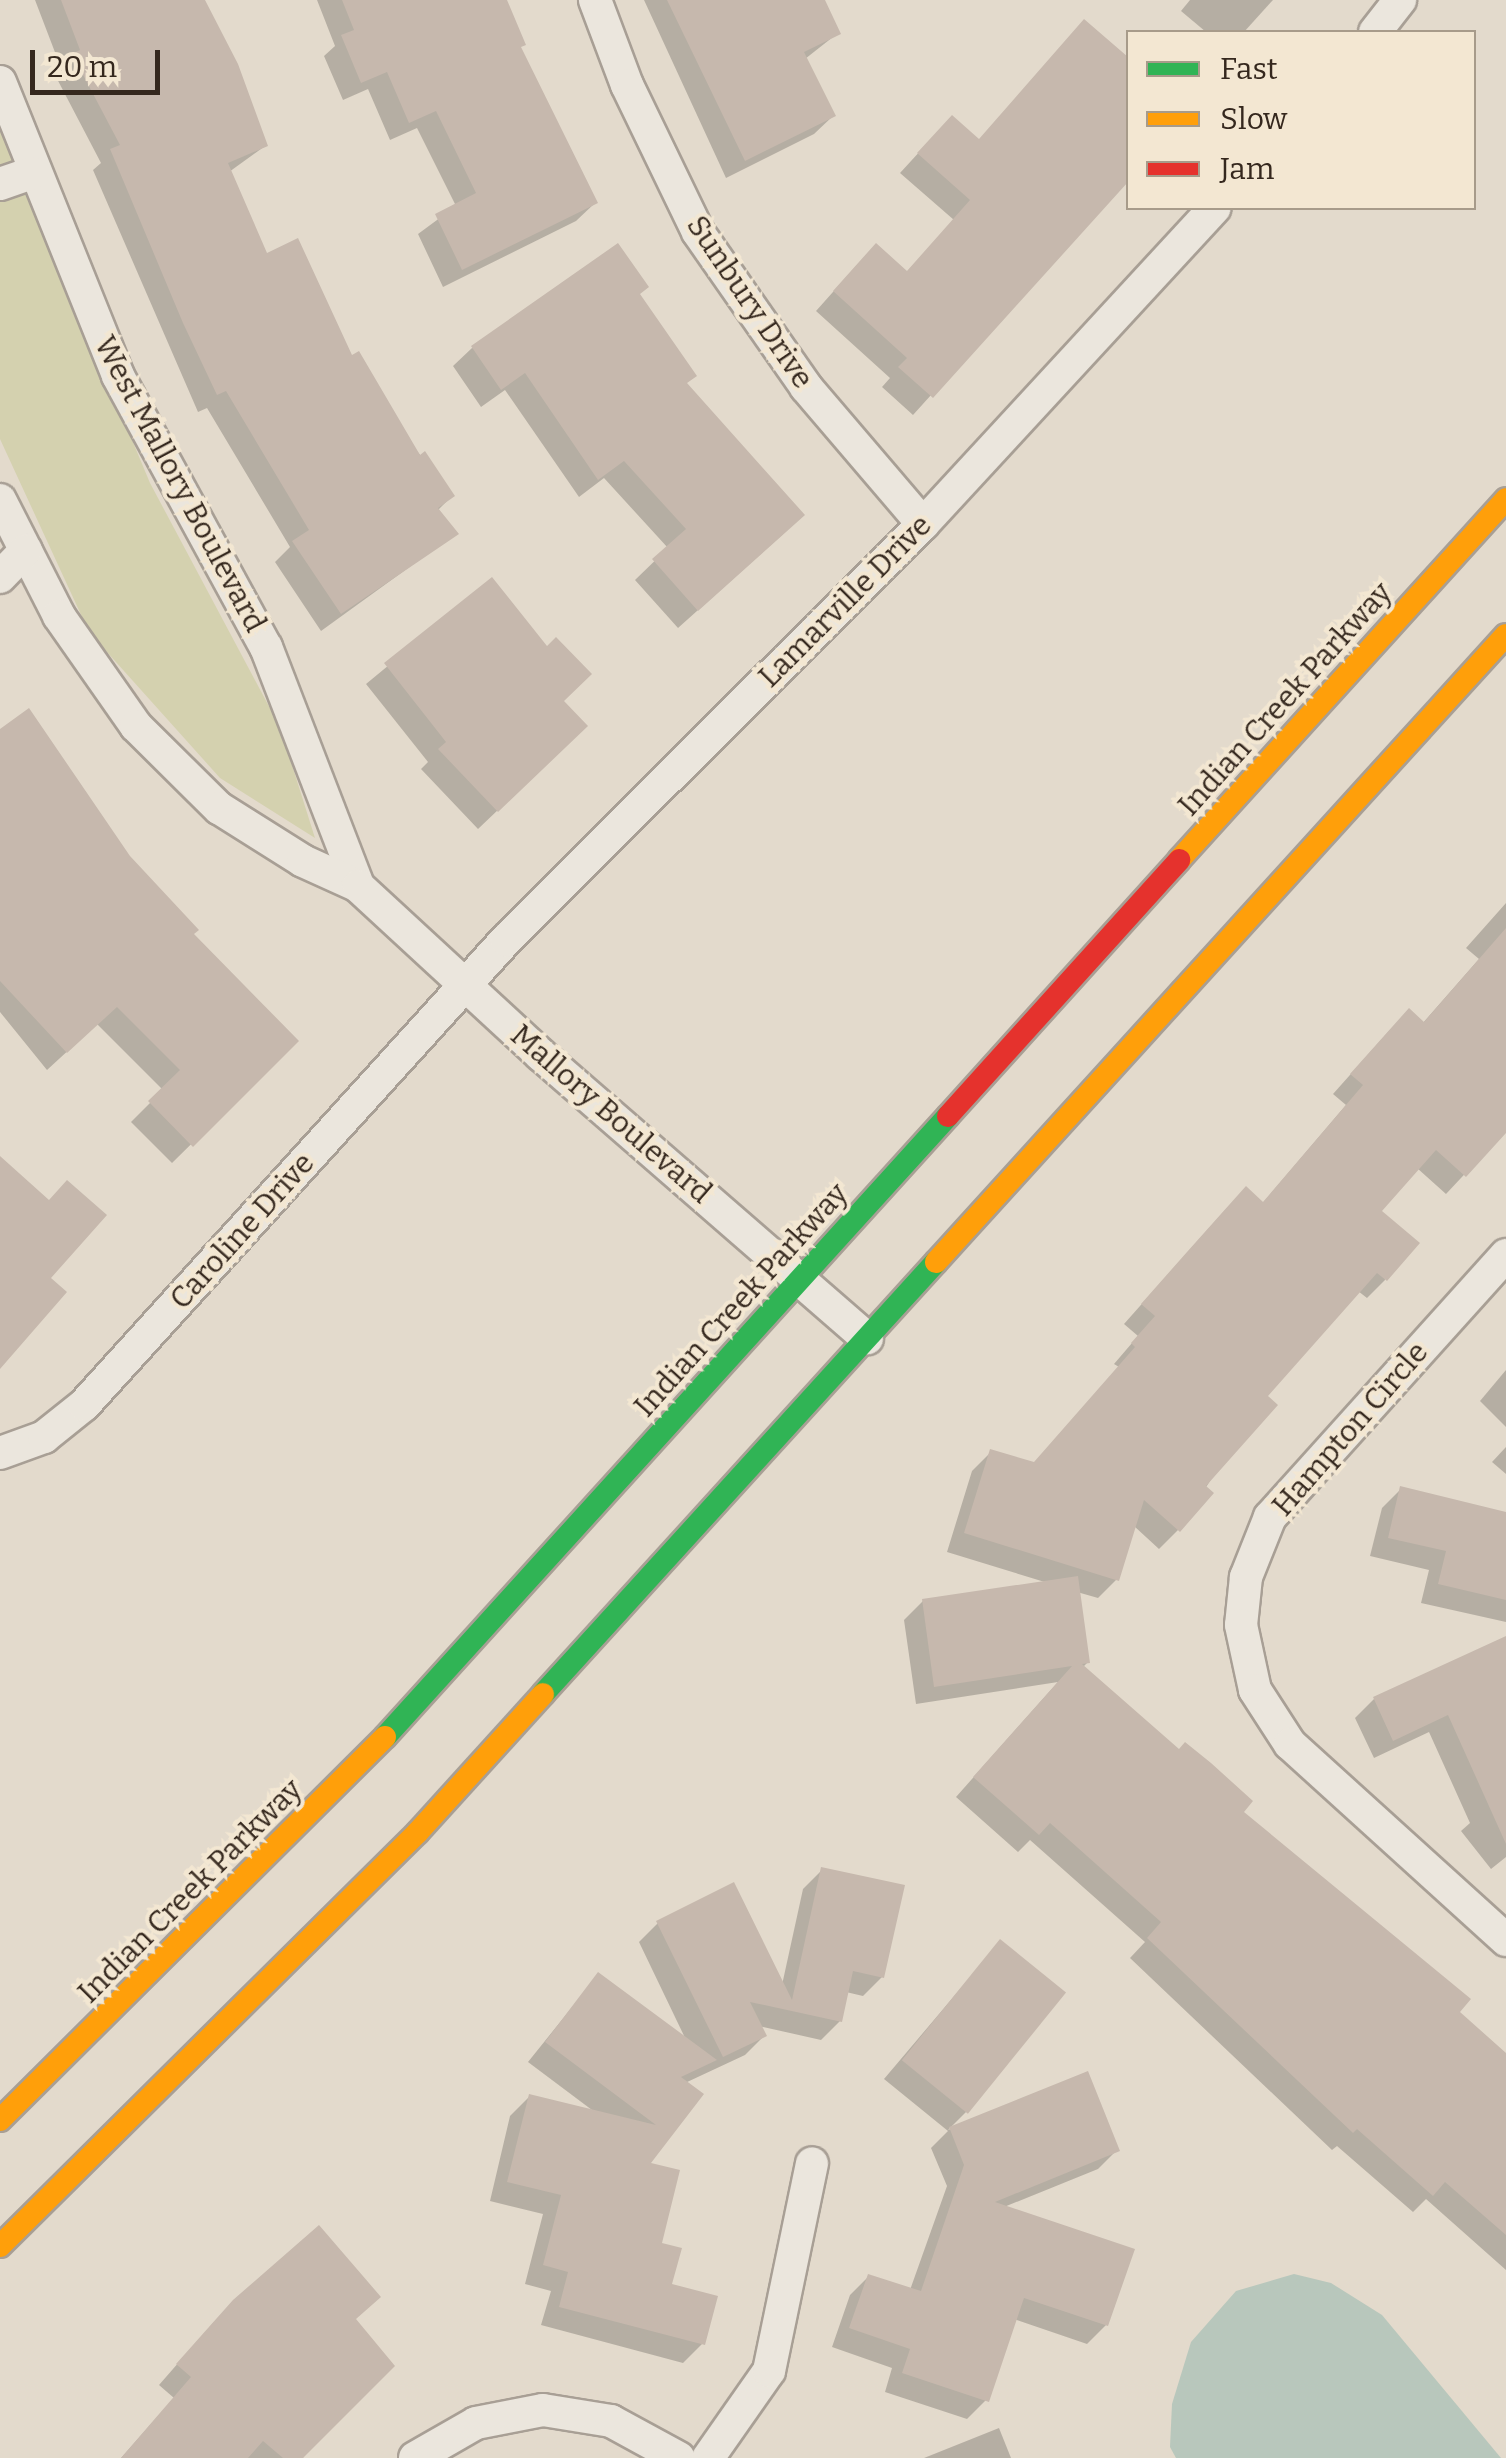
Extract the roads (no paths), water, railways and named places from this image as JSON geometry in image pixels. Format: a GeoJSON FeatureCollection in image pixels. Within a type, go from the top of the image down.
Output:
{"type":"FeatureCollection","features":[{"type":"Feature","properties":{"kind":"street","name":"Sunbury Drive"},"geometry":{"type":"LineString","coordinates":[[595,0],[627,86],[698,232],[806,388],[923,524]]}},
{"type":"Feature","properties":{"kind":"street"},"geometry":{"type":"LineString","coordinates":[[1377,30],[1400,0]]}},
{"type":"Feature","properties":{"kind":"street","name":"West Mallory Boulevard"},"geometry":{"type":"LineString","coordinates":[[0,82],[32,173],[118,376],[266,647],[307,740],[358,886]]}},
{"type":"Feature","properties":{"kind":"street"},"geometry":{"type":"LineString","coordinates":[[0,184],[32,173]]}},
{"type":"Feature","properties":{"kind":"street","name":"Lamarville Drive"},"geometry":{"type":"LineString","coordinates":[[465,986],[923,524],[1213,210]]}},
{"type":"Feature","properties":{"kind":"street","name":"Indian Creek Parkway"},"geometry":{"type":"LineString","coordinates":[[0,2120],[349,1777],[1506,499]]}},
{"type":"Feature","properties":{"kind":"street"},"geometry":{"type":"LineString","coordinates":[[0,500],[59,616],[136,726],[219,808],[303,861],[358,886]]}},
{"type":"Feature","properties":{"kind":"street"},"geometry":{"type":"LineString","coordinates":[[0,577],[26,550]]}},
{"type":"Feature","properties":{"kind":"street"},"geometry":{"type":"LineString","coordinates":[[0,2246],[418,1832],[1506,635]]}},
{"type":"Feature","properties":{"kind":"street","name":"Mallory Boulevard"},"geometry":{"type":"LineString","coordinates":[[358,886],[465,986],[867,1338]]}},
{"type":"Feature","properties":{"kind":"street","name":"Caroline Drive"},"geometry":{"type":"LineString","coordinates":[[0,1453],[44,1437],[84,1405],[465,986]]}},
{"type":"Feature","properties":{"kind":"street","name":"Hampton Circle"},"geometry":{"type":"LineString","coordinates":[[1506,1255],[1270,1517],[1246,1578],[1241,1625],[1256,1690],[1290,1744],[1506,1940]]}},
{"type":"Feature","properties":{"kind":"street"},"geometry":{"type":"LineString","coordinates":[[708,2458],[769,2370],[812,2162]]}},
{"type":"Feature","properties":{"kind":"street"},"geometry":{"type":"LineString","coordinates":[[416,2458],[476,2423],[543,2410],[611,2421],[678,2458]]}}]}
